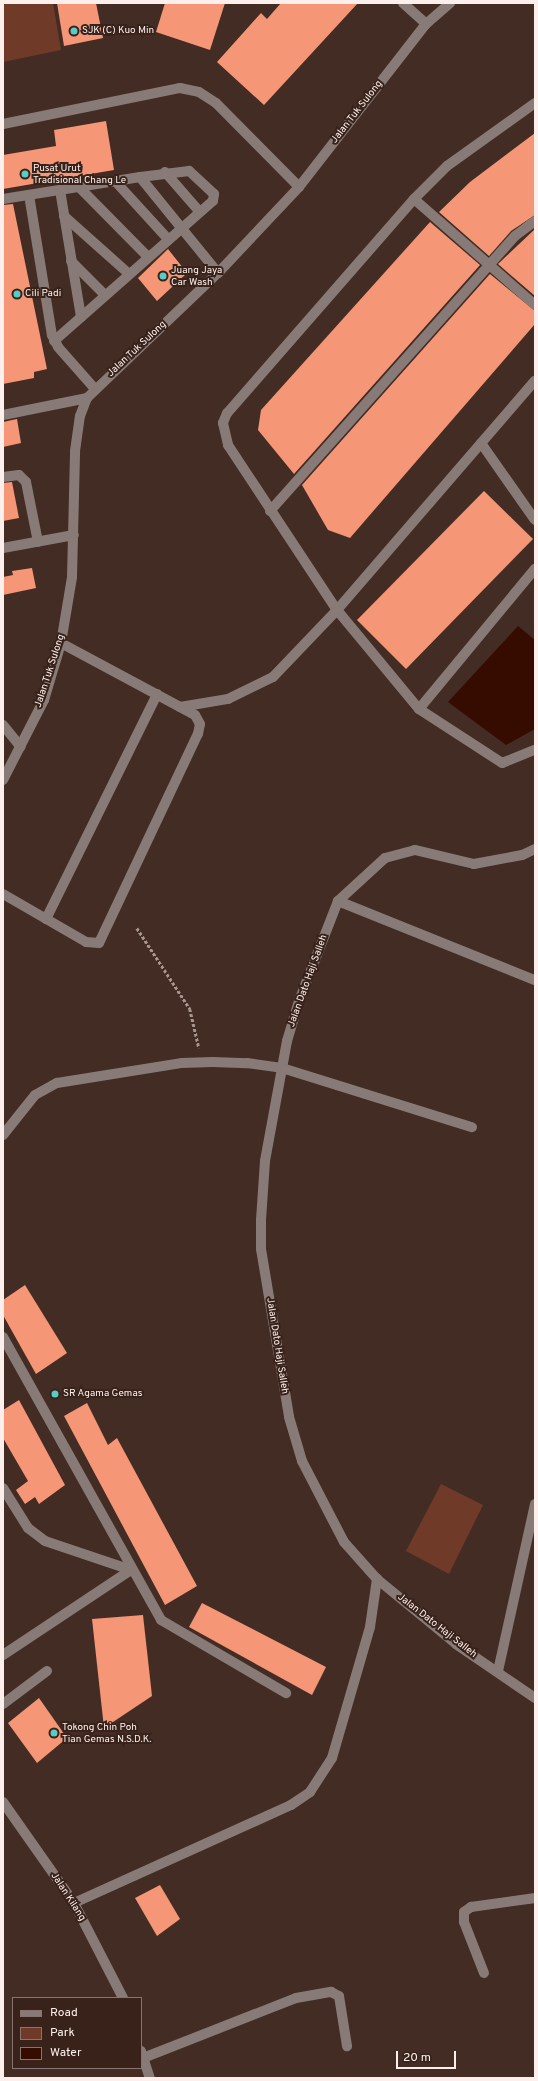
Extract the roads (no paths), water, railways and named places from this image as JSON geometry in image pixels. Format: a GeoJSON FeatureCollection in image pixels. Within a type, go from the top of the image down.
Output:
{"type":"FeatureCollection","features":[{"type":"Feature","properties":{"kind":"street"},"geometry":{"type":"LineString","coordinates":[[402,3],[426,24]]}},
{"type":"Feature","properties":{"kind":"street","name":"Jalan Tuk Sulong"},"geometry":{"type":"LineString","coordinates":[[3,780],[44,700],[61,644],[72,577],[75,451],[80,416],[87,398],[94,389],[218,273],[298,187],[426,24],[450,3]]}},
{"type":"Feature","properties":{"kind":"street"},"geometry":{"type":"LineString","coordinates":[[3,124],[180,88],[198,92],[216,103],[298,187]]}},
{"type":"Feature","properties":{"kind":"street"},"geometry":{"type":"LineString","coordinates":[[535,103],[447,166],[414,199],[227,413],[224,423],[228,445],[270,511],[337,610],[420,709],[502,763],[535,750]]}},
{"type":"Feature","properties":{"kind":"street"},"geometry":{"type":"LineString","coordinates":[[3,199],[165,172],[189,171],[214,194],[212,201],[54,341]]}},
{"type":"Feature","properties":{"kind":"street"},"geometry":{"type":"LineString","coordinates":[[165,172],[199,212]]}},
{"type":"Feature","properties":{"kind":"street"},"geometry":{"type":"LineString","coordinates":[[140,177],[218,273]]}},
{"type":"Feature","properties":{"kind":"street"},"geometry":{"type":"LineString","coordinates":[[114,181],[168,239]]}},
{"type":"Feature","properties":{"kind":"street"},"geometry":{"type":"LineString","coordinates":[[79,187],[148,257]]}},
{"type":"Feature","properties":{"kind":"street"},"geometry":{"type":"LineString","coordinates":[[60,190],[81,317]]}},
{"type":"Feature","properties":{"kind":"street"},"geometry":{"type":"LineString","coordinates":[[28,195],[54,341],[94,389]]}},
{"type":"Feature","properties":{"kind":"street"},"geometry":{"type":"LineString","coordinates":[[414,199],[490,263],[535,305]]}},
{"type":"Feature","properties":{"kind":"street"},"geometry":{"type":"LineString","coordinates":[[64,216],[129,274]]}},
{"type":"Feature","properties":{"kind":"street"},"geometry":{"type":"LineString","coordinates":[[270,511],[514,236],[535,221]]}},
{"type":"Feature","properties":{"kind":"street"},"geometry":{"type":"LineString","coordinates":[[72,261],[105,295]]}},
{"type":"Feature","properties":{"kind":"street"},"geometry":{"type":"LineString","coordinates":[[180,707],[228,699],[273,677],[337,610],[535,380]]}},
{"type":"Feature","properties":{"kind":"street"},"geometry":{"type":"LineString","coordinates":[[3,415],[87,398]]}},
{"type":"Feature","properties":{"kind":"street"},"geometry":{"type":"LineString","coordinates":[[481,443],[535,520]]}},
{"type":"Feature","properties":{"kind":"street"},"geometry":{"type":"LineString","coordinates":[[3,477],[19,475],[26,482],[38,542]]}},
{"type":"Feature","properties":{"kind":"street"},"geometry":{"type":"LineString","coordinates":[[3,548],[74,535]]}},
{"type":"Feature","properties":{"kind":"street"},"geometry":{"type":"LineString","coordinates":[[420,709],[535,569]]}},
{"type":"Feature","properties":{"kind":"street"},"geometry":{"type":"LineString","coordinates":[[3,894],[90,944],[103,939],[198,734],[200,724],[195,715],[61,644]]}},
{"type":"Feature","properties":{"kind":"street"},"geometry":{"type":"LineString","coordinates":[[46,919],[157,694]]}},
{"type":"Feature","properties":{"kind":"street"},"geometry":{"type":"LineString","coordinates":[[3,725],[21,747]]}},
{"type":"Feature","properties":{"kind":"street"},"geometry":{"type":"LineString","coordinates":[[535,849],[522,855],[474,864],[415,850],[385,858],[338,901],[535,980]]}},
{"type":"Feature","properties":{"kind":"street","name":"Jalan Dato Haji Salleh"},"geometry":{"type":"LineString","coordinates":[[338,901],[299,1000],[282,1068],[265,1161],[261,1220],[261,1249],[281,1378],[302,1461],[344,1542],[377,1579],[456,1644],[535,1698]]}},
{"type":"Feature","properties":{"kind":"street"},"geometry":{"type":"LineString","coordinates":[[3,1135],[35,1095],[73,1078],[182,1063],[247,1063],[282,1068],[472,1127]]}},
{"type":"Feature","properties":{"kind":"street"},"geometry":{"type":"LineString","coordinates":[[3,1337],[153,1610],[167,1625],[286,1693]]}},
{"type":"Feature","properties":{"kind":"street"},"geometry":{"type":"LineString","coordinates":[[3,1488],[28,1528],[45,1540],[131,1570]]}},
{"type":"Feature","properties":{"kind":"street"},"geometry":{"type":"LineString","coordinates":[[498,1672],[535,1504]]}},
{"type":"Feature","properties":{"kind":"street"},"geometry":{"type":"LineString","coordinates":[[3,1655],[131,1570]]}},
{"type":"Feature","properties":{"kind":"street"},"geometry":{"type":"LineString","coordinates":[[74,1903],[291,1805],[310,1792],[332,1758],[370,1626],[377,1579]]}},
{"type":"Feature","properties":{"kind":"street"},"geometry":{"type":"LineString","coordinates":[[3,1704],[47,1671]]}},
{"type":"Feature","properties":{"kind":"street","name":"Jalan Kilang"},"geometry":{"type":"LineString","coordinates":[[3,1802],[74,1903],[122,1997]]}},
{"type":"Feature","properties":{"kind":"street"},"geometry":{"type":"LineString","coordinates":[[484,1973],[464,1922],[464,1912],[471,1907],[535,1898]]}},
{"type":"Feature","properties":{"kind":"street"},"geometry":{"type":"LineString","coordinates":[[150,2078],[142,2055],[296,1998],[331,1992],[339,1996],[347,2046]]}},
{"type":"Feature","properties":{"kind":"water"},"geometry":{"type":"Polygon","coordinates":[[[518,626],[535,640],[535,729],[506,745],[448,702],[518,626]]]}},
{"type":"Feature","properties":{"kind":"place","name":"SJK (C) Kuo Min"},"geometry":{"type":"Point","coordinates":[74,31]}},
{"type":"Feature","properties":{"kind":"place","name":"Pusat Urut Tradisional Chang Le"},"geometry":{"type":"Point","coordinates":[25,174]}},
{"type":"Feature","properties":{"kind":"place","name":"Juang Jaya Car Wash"},"geometry":{"type":"Point","coordinates":[163,276]}},
{"type":"Feature","properties":{"kind":"place","name":"Cili Padi"},"geometry":{"type":"Point","coordinates":[17,294]}},
{"type":"Feature","properties":{"kind":"place","name":"SR Agama Gemas"},"geometry":{"type":"Point","coordinates":[55,1394]}},
{"type":"Feature","properties":{"kind":"place","name":"Tokong Chin Poh Tian Gemas N.S.D.K."},"geometry":{"type":"Point","coordinates":[54,1733]}}]}
